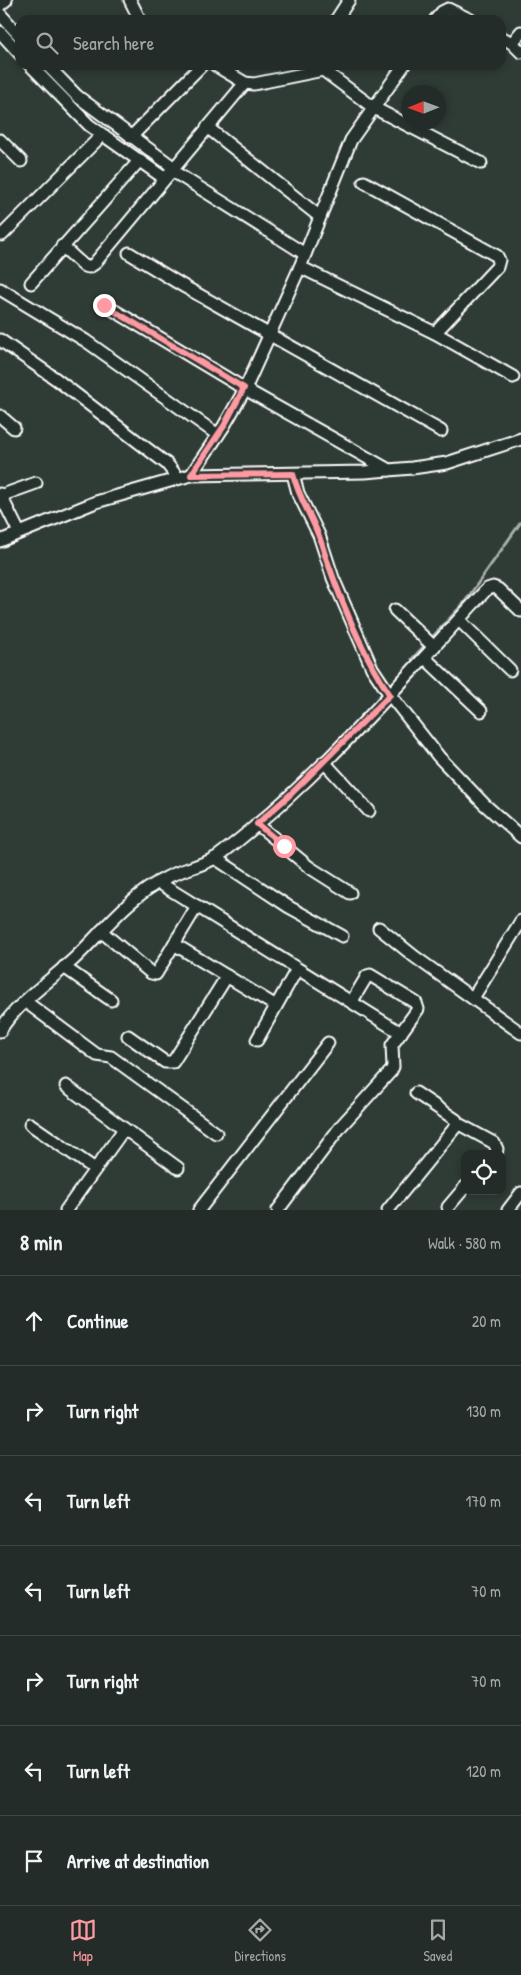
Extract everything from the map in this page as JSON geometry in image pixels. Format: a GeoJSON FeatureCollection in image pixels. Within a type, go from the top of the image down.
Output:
{"type":"FeatureCollection","features":[{"type":"Feature","properties":{"kind":"street"},"geometry":{"type":"LineString","coordinates":[[0,5],[6,0]]}},
{"type":"Feature","properties":{"kind":"street"},"geometry":{"type":"LineString","coordinates":[[130,0],[138,15]]}},
{"type":"Feature","properties":{"kind":"street"},"geometry":{"type":"LineString","coordinates":[[339,15],[349,0]]}},
{"type":"Feature","properties":{"kind":"street"},"geometry":{"type":"LineString","coordinates":[[439,15],[449,5],[464,15]]}},
{"type":"Feature","properties":{"kind":"street"},"geometry":{"type":"LineString","coordinates":[[0,14],[15,30]]}},
{"type":"Feature","properties":{"kind":"street"},"geometry":{"type":"LineString","coordinates":[[0,32],[15,48]]}},
{"type":"Feature","properties":{"kind":"street"},"geometry":{"type":"LineString","coordinates":[[512,43],[521,32]]}},
{"type":"Feature","properties":{"kind":"street"},"geometry":{"type":"LineString","coordinates":[[506,40],[521,52]]}},
{"type":"Feature","properties":{"kind":"street"},"geometry":{"type":"LineString","coordinates":[[34,70],[57,95],[101,136],[138,161],[169,172],[305,254]]}},
{"type":"Feature","properties":{"kind":"street"},"geometry":{"type":"LineString","coordinates":[[52,70],[77,96],[131,137],[169,172]]}},
{"type":"Feature","properties":{"kind":"street"},"geometry":{"type":"LineString","coordinates":[[131,137],[197,70]]}},
{"type":"Feature","properties":{"kind":"street"},"geometry":{"type":"LineString","coordinates":[[223,70],[245,83],[262,83],[311,70]]}},
{"type":"Feature","properties":{"kind":"street"},"geometry":{"type":"LineString","coordinates":[[326,70],[374,108],[481,163]]}},
{"type":"Feature","properties":{"kind":"street"},"geometry":{"type":"LineString","coordinates":[[191,475],[218,435],[244,388],[300,267],[351,140],[401,70]]}},
{"type":"Feature","properties":{"kind":"street"},"geometry":{"type":"LineString","coordinates":[[62,246],[84,266],[91,266],[245,83]]}},
{"type":"Feature","properties":{"kind":"street"},"geometry":{"type":"LineString","coordinates":[[207,127],[320,217]]}},
{"type":"Feature","properties":{"kind":"street"},"geometry":{"type":"LineString","coordinates":[[2,235],[101,136]]}},
{"type":"Feature","properties":{"kind":"street"},"geometry":{"type":"LineString","coordinates":[[0,140],[21,161]]}},
{"type":"Feature","properties":{"kind":"street"},"geometry":{"type":"LineString","coordinates":[[31,283],[138,161]]}},
{"type":"Feature","properties":{"kind":"street"},"geometry":{"type":"LineString","coordinates":[[364,182],[497,256],[499,260],[497,267],[435,333]]}},
{"type":"Feature","properties":{"kind":"street"},"geometry":{"type":"LineString","coordinates":[[129,253],[185,287],[441,431]]}},
{"type":"Feature","properties":{"kind":"street"},"geometry":{"type":"LineString","coordinates":[[300,267],[435,333],[513,378]]}},
{"type":"Feature","properties":{"kind":"street"},"geometry":{"type":"LineString","coordinates":[[0,289],[86,341],[218,435]]}},
{"type":"Feature","properties":{"kind":"street"},"geometry":{"type":"LineString","coordinates":[[104,305],[244,388],[389,470]]}},
{"type":"Feature","properties":{"kind":"street"},"geometry":{"type":"LineString","coordinates":[[0,340],[56,379],[167,464],[178,478]]}},
{"type":"Feature","properties":{"kind":"street"},"geometry":{"type":"LineString","coordinates":[[0,416],[14,428]]}},
{"type":"Feature","properties":{"kind":"street"},"geometry":{"type":"LineString","coordinates":[[0,541],[96,502],[191,475],[293,474],[389,470],[436,465],[521,440]]}},
{"type":"Feature","properties":{"kind":"street"},"geometry":{"type":"LineString","coordinates":[[293,474],[298,494],[319,535],[333,578],[372,668],[390,695],[460,781],[521,837]]}},
{"type":"Feature","properties":{"kind":"street"},"geometry":{"type":"LineString","coordinates":[[19,532],[1,495],[36,483]]}},
{"type":"Feature","properties":{"kind":"street"},"geometry":{"type":"LineString","coordinates":[[0,1031],[11,1015],[134,900],[158,882],[215,858],[257,824],[324,762],[390,695],[425,658],[430,644],[459,620],[487,589],[493,586],[498,589],[521,611]]}},
{"type":"Feature","properties":{"kind":"street"},"geometry":{"type":"LineString","coordinates":[[395,610],[430,644]]}},
{"type":"Feature","properties":{"kind":"street"},"geometry":{"type":"LineString","coordinates":[[459,620],[510,670]]}},
{"type":"Feature","properties":{"kind":"street"},"geometry":{"type":"LineString","coordinates":[[425,658],[481,711]]}},
{"type":"Feature","properties":{"kind":"street"},"geometry":{"type":"LineString","coordinates":[[324,762],[369,811]]}},
{"type":"Feature","properties":{"kind":"street"},"geometry":{"type":"LineString","coordinates":[[257,824],[309,867],[350,893]]}},
{"type":"Feature","properties":{"kind":"street"},"geometry":{"type":"LineString","coordinates":[[215,858],[288,907],[342,936]]}},
{"type":"Feature","properties":{"kind":"street"},"geometry":{"type":"LineString","coordinates":[[158,882],[401,1033]]}},
{"type":"Feature","properties":{"kind":"street"},"geometry":{"type":"LineString","coordinates":[[101,931],[153,974],[158,973],[197,906]]}},
{"type":"Feature","properties":{"kind":"street"},"geometry":{"type":"LineString","coordinates":[[473,998],[521,921]]}},
{"type":"Feature","properties":{"kind":"street"},"geometry":{"type":"LineString","coordinates":[[379,928],[521,1032]]}},
{"type":"Feature","properties":{"kind":"street"},"geometry":{"type":"LineString","coordinates":[[174,944],[276,1006]]}},
{"type":"Feature","properties":{"kind":"street"},"geometry":{"type":"LineString","coordinates":[[64,967],[111,1000]]}},
{"type":"Feature","properties":{"kind":"street"},"geometry":{"type":"LineString","coordinates":[[257,1040],[297,969]]}},
{"type":"Feature","properties":{"kind":"street"},"geometry":{"type":"LineString","coordinates":[[278,1210],[341,1126],[391,1071],[393,1067],[392,1045],[418,1009],[417,1005],[409,999],[370,975],[367,976],[352,1001]]}},
{"type":"Feature","properties":{"kind":"street"},"geometry":{"type":"LineString","coordinates":[[128,1036],[165,1062],[173,1062],[227,976]]}},
{"type":"Feature","properties":{"kind":"street"},"geometry":{"type":"LineString","coordinates":[[26,1002],[96,1056],[111,1057],[216,1134]]}},
{"type":"Feature","properties":{"kind":"street"},"geometry":{"type":"LineString","coordinates":[[199,1210],[328,1043]]}},
{"type":"Feature","properties":{"kind":"street"},"geometry":{"type":"LineString","coordinates":[[66,1086],[178,1168]]}},
{"type":"Feature","properties":{"kind":"street"},"geometry":{"type":"LineString","coordinates":[[416,1093],[457,1123],[494,1143],[497,1150]]}},
{"type":"Feature","properties":{"kind":"street"},"geometry":{"type":"LineString","coordinates":[[388,1210],[456,1128],[457,1123]]}},
{"type":"Feature","properties":{"kind":"street"},"geometry":{"type":"LineString","coordinates":[[30,1124],[95,1169]]}},
{"type":"Feature","properties":{"kind":"street"},"geometry":{"type":"LineString","coordinates":[[66,1210],[124,1129]]}},
{"type":"Feature","properties":{"kind":"street"},"geometry":{"type":"LineString","coordinates":[[448,1209],[461,1192]]}},
{"type":"Feature","properties":{"kind":"street"},"geometry":{"type":"LineString","coordinates":[[508,1210],[521,1193]]}},
{"type":"Feature","properties":{"kind":"waterway"},"geometry":{"type":"LineString","coordinates":[[412,659],[464,603],[521,522]]}},
{"type":"Feature","properties":{"kind":"route"},"geometry":{"type":"LineString","coordinates":[[104,305],[244,388],[224,426],[191,475],[210,473],[293,474],[298,494],[319,535],[333,578],[358,637],[372,668],[390,695],[292,793],[257,824],[284,846]]}}]}
